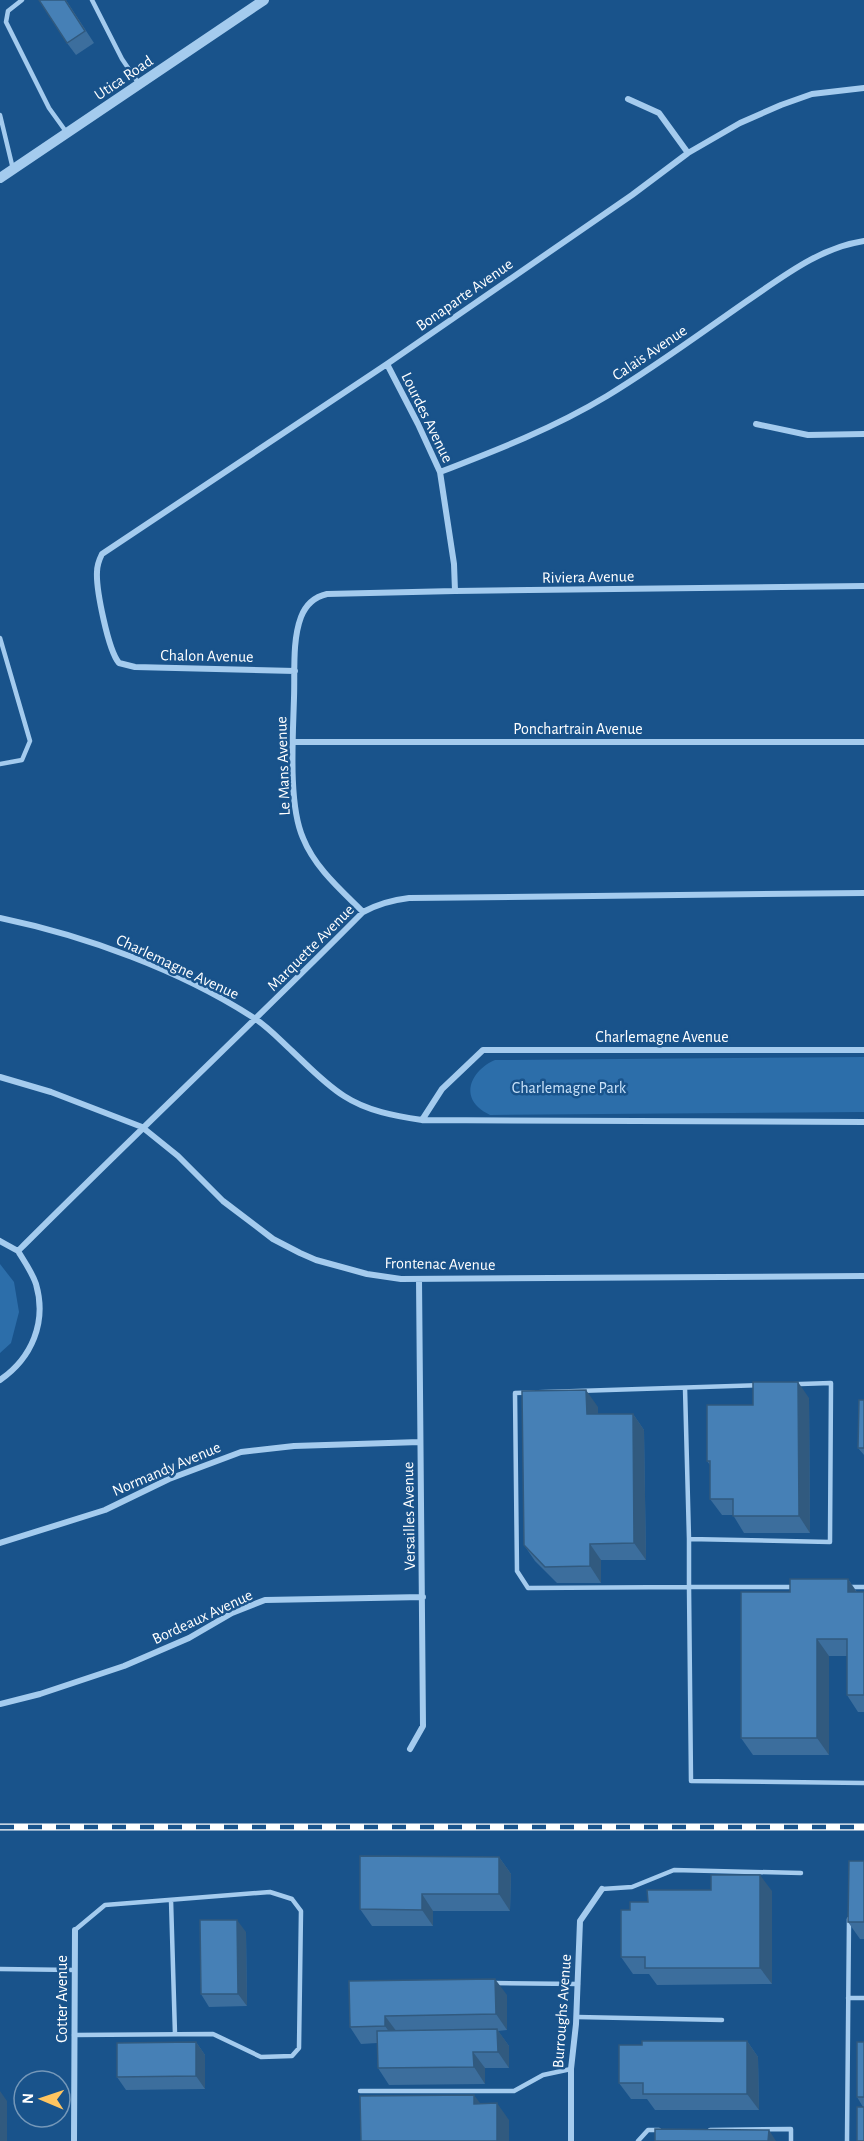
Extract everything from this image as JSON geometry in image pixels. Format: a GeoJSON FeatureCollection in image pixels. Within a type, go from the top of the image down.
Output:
{"type":"FeatureCollection","features":[{"type":"Feature","properties":{"kind":"street","name":"Utica Road"},"geometry":{"type":"LineString","coordinates":[[0,178],[264,0]]}},
{"type":"Feature","properties":{"kind":"street","name":"Bonaparte Avenue"},"geometry":{"type":"LineString","coordinates":[[119,663],[110,648],[98,581],[98,562],[102,554],[111,547],[387,364],[632,195],[688,153],[740,123],[781,105],[812,94],[864,88]]}},
{"type":"Feature","properties":{"kind":"street"},"geometry":{"type":"LineString","coordinates":[[628,99],[659,113],[688,153]]}},
{"type":"Feature","properties":{"kind":"street","name":"Calais Avenue"},"geometry":{"type":"LineString","coordinates":[[440,472],[533,435],[572,416],[608,395],[806,262],[851,243],[864,241]]}},
{"type":"Feature","properties":{"kind":"street","name":"Lourdes Avenue"},"geometry":{"type":"LineString","coordinates":[[387,364],[440,472],[454,564],[455,591]]}},
{"type":"Feature","properties":{"kind":"street"},"geometry":{"type":"LineString","coordinates":[[756,424],[808,435],[864,434]]}},
{"type":"Feature","properties":{"kind":"street","name":"Riviera Avenue"},"geometry":{"type":"LineString","coordinates":[[312,599],[327,594],[864,586]]}},
{"type":"Feature","properties":{"kind":"street","name":"Le Mans Avenue"},"geometry":{"type":"LineString","coordinates":[[312,599],[302,615],[298,628],[295,670],[293,742],[297,819],[302,837],[323,870],[363,912]]}},
{"type":"Feature","properties":{"kind":"street","name":"Chalon Avenue"},"geometry":{"type":"LineString","coordinates":[[119,663],[135,667],[295,670]]}},
{"type":"Feature","properties":{"kind":"street","name":"Ponchartrain Avenue"},"geometry":{"type":"LineString","coordinates":[[293,742],[864,742]]}},
{"type":"Feature","properties":{"kind":"street","name":"Marquette Avenue"},"geometry":{"type":"LineString","coordinates":[[18,1251],[363,912],[387,902],[410,898],[864,894]]}},
{"type":"Feature","properties":{"kind":"street","name":"Charlemagne Avenue"},"geometry":{"type":"LineString","coordinates":[[0,918],[61,934],[132,958],[221,998],[256,1019],[344,1096],[391,1115],[422,1120],[864,1122]]}},
{"type":"Feature","properties":{"kind":"street","name":"Charlemagne Avenue"},"geometry":{"type":"LineString","coordinates":[[422,1120],[442,1089],[483,1050],[864,1050]]}},
{"type":"Feature","properties":{"kind":"street","name":"Frontenac Avenue"},"geometry":{"type":"LineString","coordinates":[[0,1077],[51,1092],[142,1127],[178,1156],[223,1201],[273,1239],[308,1257],[367,1274],[401,1280],[864,1276]]}},
{"type":"Feature","properties":{"kind":"street"},"geometry":{"type":"LineString","coordinates":[[0,1241],[18,1251],[36,1283],[38,1296],[38,1324],[30,1348],[22,1362],[0,1380]]}},
{"type":"Feature","properties":{"kind":"street","name":"Versailles Avenue"},"geometry":{"type":"LineString","coordinates":[[410,1749],[423,1726],[419,1279]]}},
{"type":"Feature","properties":{"kind":"street","name":"Normandy Avenue"},"geometry":{"type":"LineString","coordinates":[[0,1543],[105,1509],[169,1479],[241,1452],[294,1446],[420,1442]]}},
{"type":"Feature","properties":{"kind":"street","name":"Bordeaux Avenue"},"geometry":{"type":"LineString","coordinates":[[0,1704],[40,1694],[124,1666],[189,1638],[232,1613],[265,1600],[423,1597]]}},
{"type":"Feature","properties":{"kind":"street","name":"Burroughs Avenue"},"geometry":{"type":"LineString","coordinates":[[571,2141],[571,2069],[577,2017],[580,1921],[602,1889]]}},
{"type":"Feature","properties":{"kind":"street","name":"Cotter Avenue"},"geometry":{"type":"LineString","coordinates":[[74,2141],[75,1930]]}},
{"type":"Feature","properties":{"kind":"lane"},"geometry":{"type":"LineString","coordinates":[[22,0],[8,11],[6,22],[49,108],[67,133]]}},
{"type":"Feature","properties":{"kind":"lane"},"geometry":{"type":"LineString","coordinates":[[92,0],[122,59],[140,84]]}},
{"type":"Feature","properties":{"kind":"lane"},"geometry":{"type":"LineString","coordinates":[[0,115],[13,169]]}},
{"type":"Feature","properties":{"kind":"lane"},"geometry":{"type":"LineString","coordinates":[[0,638],[30,741],[22,760],[0,764]]}},
{"type":"Feature","properties":{"kind":"lane"},"geometry":{"type":"LineString","coordinates":[[689,1539],[830,1542],[831,1383],[514,1393],[517,1571],[528,1588],[806,1587]]}},
{"type":"Feature","properties":{"kind":"lane"},"geometry":{"type":"LineString","coordinates":[[686,1388],[691,1781],[864,1783]]}},
{"type":"Feature","properties":{"kind":"lane"},"geometry":{"type":"LineString","coordinates":[[841,1587],[864,1587]]}},
{"type":"Feature","properties":{"kind":"lane"},"geometry":{"type":"LineString","coordinates":[[602,1889],[632,1887],[674,1870],[801,1873]]}},
{"type":"Feature","properties":{"kind":"lane"},"geometry":{"type":"LineString","coordinates":[[74,2035],[213,2034],[261,2057],[292,2056],[299,2048],[301,1911],[292,1899],[270,1892],[105,1905],[75,1930]]}},
{"type":"Feature","properties":{"kind":"lane"},"geometry":{"type":"LineString","coordinates":[[171,1900],[174,2034]]}},
{"type":"Feature","properties":{"kind":"lane"},"geometry":{"type":"LineString","coordinates":[[847,2141],[849,1908]]}},
{"type":"Feature","properties":{"kind":"lane"},"geometry":{"type":"LineString","coordinates":[[0,1969],[74,1970]]}},
{"type":"Feature","properties":{"kind":"lane"},"geometry":{"type":"LineString","coordinates":[[482,1983],[578,1984]]}},
{"type":"Feature","properties":{"kind":"lane"},"geometry":{"type":"LineString","coordinates":[[848,1998],[864,1998]]}},
{"type":"Feature","properties":{"kind":"lane"},"geometry":{"type":"LineString","coordinates":[[577,2017],[722,2020]]}},
{"type":"Feature","properties":{"kind":"lane"},"geometry":{"type":"LineString","coordinates":[[360,2091],[514,2091],[543,2075],[571,2069]]}},
{"type":"Feature","properties":{"kind":"lane"},"geometry":{"type":"LineString","coordinates":[[708,2130],[791,2129],[791,2141]]}},
{"type":"Feature","properties":{"kind":"lane"},"geometry":{"type":"LineString","coordinates":[[638,2141],[648,2130],[660,2130]]}},
{"type":"Feature","properties":{"kind":"green space","name":"Charlemagne Park"},"geometry":{"type":"Polygon","coordinates":[[[864,1057],[864,1112],[490,1115],[478,1107],[471,1093],[473,1080],[477,1073],[495,1060],[864,1057]]]}},
{"type":"Feature","properties":{"kind":"green space"},"geometry":{"type":"Polygon","coordinates":[[[0,1264],[14,1282],[19,1312],[11,1343],[0,1353],[0,1264]]]}},
{"type":"Feature","properties":{"kind":"building"},"geometry":{"type":"Polygon","coordinates":[[[39,0],[65,0],[85,31],[67,43],[39,0]]]}},
{"type":"Feature","properties":{"kind":"building"},"geometry":{"type":"Polygon","coordinates":[[[753,1382],[798,1382],[799,1516],[733,1516],[733,1499],[710,1499],[707,1405],[753,1405],[753,1382]]]}},
{"type":"Feature","properties":{"kind":"building"},"geometry":{"type":"Polygon","coordinates":[[[586,1390],[587,1414],[633,1414],[634,1543],[590,1544],[590,1566],[545,1567],[524,1545],[522,1391],[586,1390]]]}},
{"type":"Feature","properties":{"kind":"building"},"geometry":{"type":"Polygon","coordinates":[[[859,1400],[864,1400],[864,1448],[858,1448],[859,1400]]]}},
{"type":"Feature","properties":{"kind":"building"},"geometry":{"type":"Polygon","coordinates":[[[790,1579],[848,1579],[848,1592],[864,1592],[864,1695],[847,1695],[847,1639],[817,1639],[817,1738],[741,1738],[741,1592],[790,1592],[790,1579]]]}},
{"type":"Feature","properties":{"kind":"building"},"geometry":{"type":"Polygon","coordinates":[[[360,1856],[499,1857],[499,1894],[422,1894],[422,1910],[360,1909],[360,1856]]]}},
{"type":"Feature","properties":{"kind":"building"},"geometry":{"type":"Polygon","coordinates":[[[849,1861],[864,1861],[864,1922],[848,1922],[849,1861]]]}},
{"type":"Feature","properties":{"kind":"building"},"geometry":{"type":"Polygon","coordinates":[[[711,1875],[760,1875],[760,1968],[645,1968],[645,1957],[621,1957],[621,1910],[630,1910],[630,1902],[648,1902],[647,1890],[711,1890],[711,1875]]]}},
{"type":"Feature","properties":{"kind":"building"},"geometry":{"type":"Polygon","coordinates":[[[200,1920],[237,1920],[238,1994],[201,1994],[200,1920]]]}},
{"type":"Feature","properties":{"kind":"building"},"geometry":{"type":"Polygon","coordinates":[[[495,1979],[496,2014],[385,2016],[385,2026],[350,2027],[349,1981],[495,1979]]]}},
{"type":"Feature","properties":{"kind":"building"},"geometry":{"type":"Polygon","coordinates":[[[497,2029],[498,2052],[473,2052],[474,2067],[378,2068],[377,2031],[497,2029]]]}},
{"type":"Feature","properties":{"kind":"building"},"geometry":{"type":"Polygon","coordinates":[[[642,2041],[747,2041],[747,2094],[643,2094],[643,2083],[619,2083],[619,2045],[642,2045],[642,2041]]]}},
{"type":"Feature","properties":{"kind":"building"},"geometry":{"type":"Polygon","coordinates":[[[196,2042],[196,2076],[117,2077],[117,2043],[196,2042]]]}},
{"type":"Feature","properties":{"kind":"building"},"geometry":{"type":"Polygon","coordinates":[[[857,2042],[864,2042],[864,2097],[857,2097],[857,2042]]]}},
{"type":"Feature","properties":{"kind":"building"},"geometry":{"type":"Polygon","coordinates":[[[474,2095],[474,2104],[497,2103],[497,2141],[361,2141],[360,2096],[474,2095]]]}},
{"type":"Feature","properties":{"kind":"building"},"geometry":{"type":"Polygon","coordinates":[[[857,2107],[864,2107],[864,2141],[857,2141],[857,2107]]]}},
{"type":"Feature","properties":{"kind":"building"},"geometry":{"type":"Polygon","coordinates":[[[655,2129],[769,2130],[768,2141],[655,2141],[655,2129]]]}},
{"type":"Feature","properties":{"kind":"railway"},"geometry":{"type":"LineString","coordinates":[[0,1827],[864,1827]]}}]}
